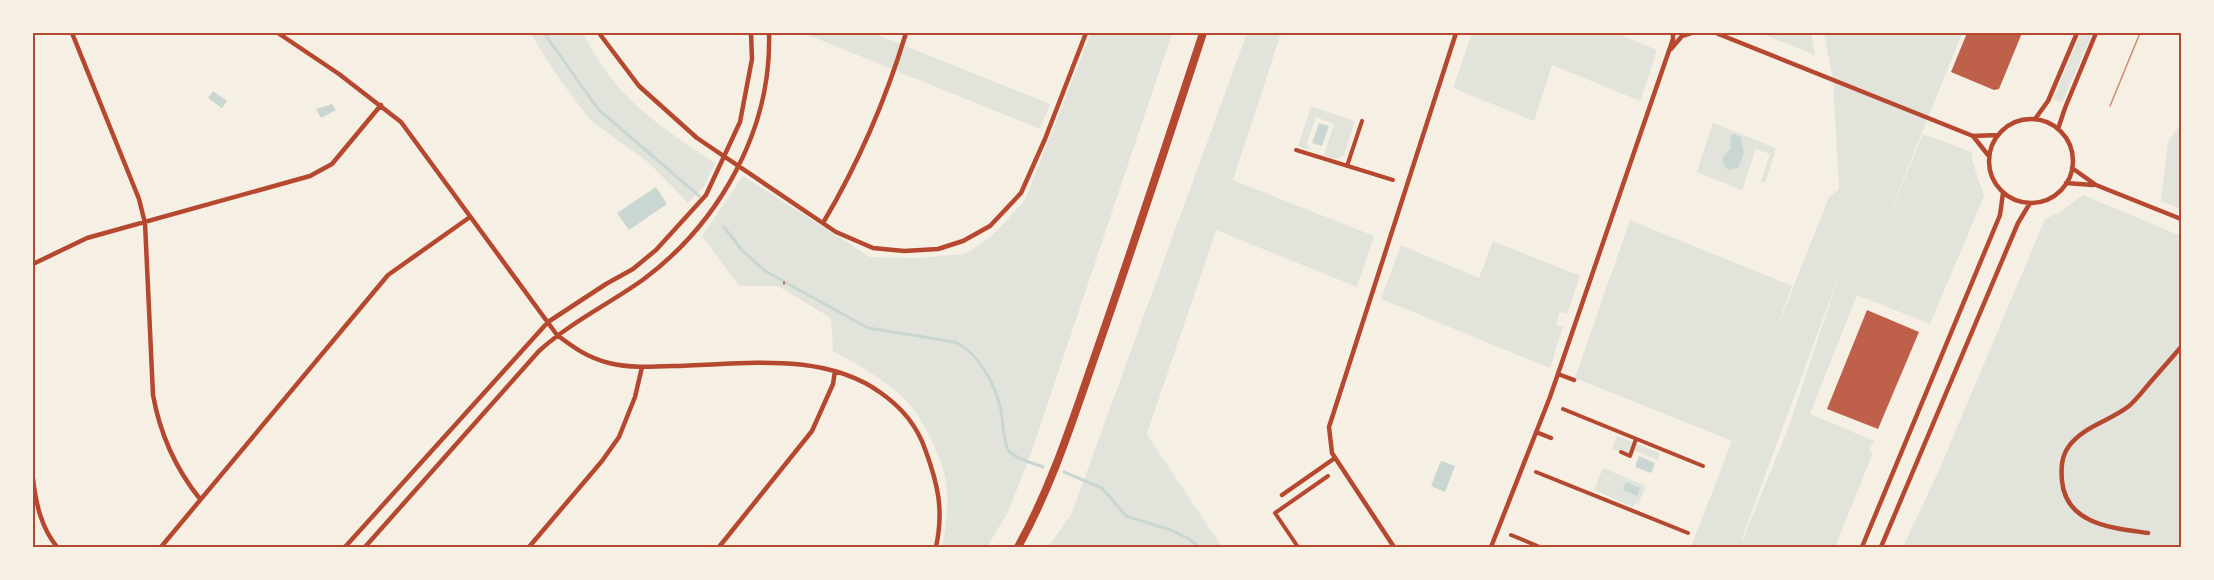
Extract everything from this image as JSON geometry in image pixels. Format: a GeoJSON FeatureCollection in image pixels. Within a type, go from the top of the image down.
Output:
{"type":"FeatureCollection","features":[{"type":"Feature","properties":{"kind":"main road"},"geometry":{"type":"LineString","coordinates":[[1018,547],[1037,513],[1060,458],[1203,33]]}},
{"type":"Feature","properties":{"kind":"street"},"geometry":{"type":"LineString","coordinates":[[72,33],[139,199],[145,222],[153,395],[157,420],[184,479],[200,498]]}},
{"type":"Feature","properties":{"kind":"street"},"geometry":{"type":"LineString","coordinates":[[278,33],[381,105],[401,122],[557,335],[586,356],[610,363],[642,367],[805,365],[835,371],[867,382],[895,403],[921,439],[940,494],[940,528],[936,547]]}},
{"type":"Feature","properties":{"kind":"street"},"geometry":{"type":"LineString","coordinates":[[599,33],[639,86],[682,127],[836,232],[873,248],[904,251],[938,249],[963,241],[990,226],[1021,193],[1045,139],[1086,33]]}},
{"type":"Feature","properties":{"kind":"street"},"geometry":{"type":"LineString","coordinates":[[345,547],[548,322],[633,269],[656,250],[709,191],[740,122],[752,59],[751,33]]}},
{"type":"Feature","properties":{"kind":"street"},"geometry":{"type":"LineString","coordinates":[[365,547],[539,351],[557,335],[594,309],[622,294],[668,260],[713,209],[739,166],[759,114],[768,69],[769,33]]}},
{"type":"Feature","properties":{"kind":"street"},"geometry":{"type":"LineString","coordinates":[[823,223],[846,184],[893,76],[906,33]]}},
{"type":"Feature","properties":{"kind":"street"},"geometry":{"type":"LineString","coordinates":[[1394,547],[1332,453],[1329,427],[1456,33]]}},
{"type":"Feature","properties":{"kind":"street"},"geometry":{"type":"LineString","coordinates":[[1491,547],[1558,374],[1668,54],[1673,33]]}},
{"type":"Feature","properties":{"kind":"street"},"geometry":{"type":"LineString","coordinates":[[1668,54],[1682,36],[1691,33]]}},
{"type":"Feature","properties":{"kind":"street"},"geometry":{"type":"LineString","coordinates":[[1716,33],[1973,136],[1998,135]]}},
{"type":"Feature","properties":{"kind":"street"},"geometry":{"type":"LineString","coordinates":[[2035,119],[2048,101],[2077,33]]}},
{"type":"Feature","properties":{"kind":"street"},"geometry":{"type":"LineString","coordinates":[[2058,129],[2096,33]]}},
{"type":"Feature","properties":{"kind":"street"},"geometry":{"type":"LineString","coordinates":[[33,264],[87,238],[310,176],[332,164],[381,105]]}},
{"type":"Feature","properties":{"kind":"street"},"geometry":{"type":"LineString","coordinates":[[1973,136],[1989,156],[1992,176],[2003,193],[2020,201],[2030,203],[2047,200],[2066,183],[2072,168],[2070,147],[2058,129],[2048,122],[2035,119],[2018,121],[2004,129],[1998,135],[1989,156]]}},
{"type":"Feature","properties":{"kind":"street"},"geometry":{"type":"LineString","coordinates":[[1347,166],[1362,121]]}},
{"type":"Feature","properties":{"kind":"street"},"geometry":{"type":"LineString","coordinates":[[1296,150],[1393,180]]}},
{"type":"Feature","properties":{"kind":"street"},"geometry":{"type":"LineString","coordinates":[[2072,168],[2096,185]]}},
{"type":"Feature","properties":{"kind":"street"},"geometry":{"type":"LineString","coordinates":[[2066,183],[2079,182],[2096,185],[2181,219]]}},
{"type":"Feature","properties":{"kind":"street"},"geometry":{"type":"LineString","coordinates":[[1862,547],[2000,215],[2003,193]]}},
{"type":"Feature","properties":{"kind":"street"},"geometry":{"type":"LineString","coordinates":[[1881,547],[2018,223],[2030,203]]}},
{"type":"Feature","properties":{"kind":"street"},"geometry":{"type":"LineString","coordinates":[[161,547],[388,275],[470,217]]}},
{"type":"Feature","properties":{"kind":"street"},"geometry":{"type":"LineString","coordinates":[[2148,532],[2103,526],[2085,518],[2070,504],[2063,486],[2061,465],[2068,447],[2087,429],[2131,405],[2181,347]]}},
{"type":"Feature","properties":{"kind":"street"},"geometry":{"type":"LineString","coordinates":[[529,547],[602,461],[619,437],[635,398],[642,367]]}},
{"type":"Feature","properties":{"kind":"street"},"geometry":{"type":"LineString","coordinates":[[719,547],[812,431],[833,384],[835,371]]}},
{"type":"Feature","properties":{"kind":"street"},"geometry":{"type":"LineString","coordinates":[[1558,374],[1574,380]]}},
{"type":"Feature","properties":{"kind":"street"},"geometry":{"type":"LineString","coordinates":[[1563,409],[1703,466]]}},
{"type":"Feature","properties":{"kind":"street"},"geometry":{"type":"LineString","coordinates":[[1536,432],[1551,438]]}},
{"type":"Feature","properties":{"kind":"street"},"geometry":{"type":"LineString","coordinates":[[1621,452],[1630,456],[1636,439]]}},
{"type":"Feature","properties":{"kind":"street"},"geometry":{"type":"LineString","coordinates":[[1282,495],[1335,458]]}},
{"type":"Feature","properties":{"kind":"street"},"geometry":{"type":"LineString","coordinates":[[1536,472],[1688,533]]}},
{"type":"Feature","properties":{"kind":"street"},"geometry":{"type":"LineString","coordinates":[[1298,547],[1275,513],[1328,476]]}},
{"type":"Feature","properties":{"kind":"street"},"geometry":{"type":"LineString","coordinates":[[33,479],[36,503],[48,536],[57,547]]}},
{"type":"Feature","properties":{"kind":"street"},"geometry":{"type":"LineString","coordinates":[[400,486],[410,496]]}},
{"type":"Feature","properties":{"kind":"street"},"geometry":{"type":"LineString","coordinates":[[383,504],[394,514]]}},
{"type":"Feature","properties":{"kind":"street"},"geometry":{"type":"LineString","coordinates":[[1511,535],[1540,547]]}},
{"type":"Feature","properties":{"kind":"shaded area"},"geometry":{"type":"Polygon","coordinates":[[[530,33],[582,33],[607,73],[630,100],[657,123],[715,163],[705,185],[688,203],[648,162],[590,120],[560,80],[530,33]]]}},
{"type":"Feature","properties":{"kind":"shaded area"},"geometry":{"type":"Polygon","coordinates":[[[803,33],[873,33],[1050,104],[1040,129],[803,33]]]}},
{"type":"Feature","properties":{"kind":"shaded area"},"geometry":{"type":"Polygon","coordinates":[[[1091,33],[1172,33],[1032,451],[1008,512],[987,547],[942,547],[947,507],[944,473],[931,439],[912,407],[898,392],[880,379],[833,351],[831,318],[778,286],[739,286],[702,236],[743,176],[870,257],[917,258],[965,254],[993,235],[1025,200],[1091,33]]]}},
{"type":"Feature","properties":{"kind":"shaded area"},"geometry":{"type":"Polygon","coordinates":[[[1247,33],[1281,33],[1233,180],[1374,236],[1357,287],[1216,230],[1147,434],[1222,547],[1048,547],[1071,515],[1247,33]]]}},
{"type":"Feature","properties":{"kind":"shaded area"},"geometry":{"type":"Polygon","coordinates":[[[1472,33],[1616,33],[1657,50],[1640,101],[1552,65],[1534,121],[1453,88],[1472,33]]]}},
{"type":"Feature","properties":{"kind":"shaded area"},"geometry":{"type":"Polygon","coordinates":[[[1760,33],[1811,33],[1815,55],[1760,33]]]}},
{"type":"Feature","properties":{"kind":"shaded area"},"geometry":{"type":"Polygon","coordinates":[[[1824,33],[1962,33],[1878,242],[1923,134],[1972,152],[1972,160],[1984,196],[1930,324],[1857,295],[1810,414],[1874,441],[1869,450],[1873,453],[1835,547],[1691,547],[1732,441],[1575,378],[1630,220],[1792,286],[1772,341],[1829,197],[1839,189],[1833,80],[1824,33]],[[1839,275],[1743,539],[1788,429],[1839,275]]]}},
{"type":"Feature","properties":{"kind":"shaded area"},"geometry":{"type":"Polygon","coordinates":[[[2081,33],[2092,33],[2062,103],[2053,99],[2081,33]]]}},
{"type":"Feature","properties":{"kind":"shaded area"},"geometry":{"type":"Polygon","coordinates":[[[213,91],[227,101],[222,108],[208,98],[213,91]]]}},
{"type":"Feature","properties":{"kind":"shaded area"},"geometry":{"type":"Polygon","coordinates":[[[332,104],[336,110],[321,118],[316,109],[332,104]]]}},
{"type":"Feature","properties":{"kind":"shaded area"},"geometry":{"type":"Polygon","coordinates":[[[1311,106],[1355,121],[1344,155],[1336,159],[1324,155],[1334,124],[1316,117],[1306,146],[1310,147],[1309,150],[1298,146],[1311,106]]]}},
{"type":"Feature","properties":{"kind":"shaded area"},"geometry":{"type":"Polygon","coordinates":[[[1319,123],[1329,126],[1322,146],[1312,143],[1319,123]]]}},
{"type":"Feature","properties":{"kind":"shaded area"},"geometry":{"type":"Polygon","coordinates":[[[1713,123],[1776,148],[1765,183],[1761,181],[1770,154],[1756,149],[1742,190],[1697,172],[1713,123]]]}},
{"type":"Feature","properties":{"kind":"shaded area"},"geometry":{"type":"Polygon","coordinates":[[[2181,124],[2181,209],[2161,201],[2168,141],[2181,124]]]}},
{"type":"Feature","properties":{"kind":"shaded area"},"geometry":{"type":"Polygon","coordinates":[[[1734,134],[1741,137],[1744,153],[1738,168],[1728,170],[1723,164],[1723,157],[1731,148],[1730,136],[1734,134]]]}},
{"type":"Feature","properties":{"kind":"shaded area"},"geometry":{"type":"Polygon","coordinates":[[[656,187],[667,204],[629,230],[617,213],[656,187]]]}},
{"type":"Feature","properties":{"kind":"shaded area"},"geometry":{"type":"Polygon","coordinates":[[[2083,195],[2181,236],[2181,547],[1903,547],[1940,468],[2045,219],[2060,212],[2083,195]]]}},
{"type":"Feature","properties":{"kind":"shaded area"},"geometry":{"type":"Polygon","coordinates":[[[1493,241],[1580,276],[1567,314],[1560,312],[1556,324],[1563,327],[1550,368],[1381,299],[1401,245],[1479,278],[1493,241]]]}},
{"type":"Feature","properties":{"kind":"shaded area"},"geometry":{"type":"Polygon","coordinates":[[[1617,436],[1659,453],[1659,461],[1631,449],[1628,454],[1612,449],[1617,436]]]}},
{"type":"Feature","properties":{"kind":"shaded area"},"geometry":{"type":"Polygon","coordinates":[[[1639,456],[1655,463],[1651,473],[1635,467],[1639,456]]]}},
{"type":"Feature","properties":{"kind":"shaded area"},"geometry":{"type":"Polygon","coordinates":[[[1441,461],[1455,466],[1445,492],[1431,486],[1441,461]]]}},
{"type":"Feature","properties":{"kind":"shaded area"},"geometry":{"type":"Polygon","coordinates":[[[1603,468],[1646,486],[1638,504],[1635,503],[1633,507],[1594,490],[1603,468]]]}},
{"type":"Feature","properties":{"kind":"shaded area"},"geometry":{"type":"Polygon","coordinates":[[[1626,482],[1640,488],[1637,496],[1623,490],[1626,482]]]}},
{"type":"Feature","properties":{"kind":"building"},"geometry":{"type":"Polygon","coordinates":[[[1967,33],[2022,33],[1999,89],[1994,90],[1951,72],[1967,33]]]}},
{"type":"Feature","properties":{"kind":"building"},"geometry":{"type":"Polygon","coordinates":[[[1867,310],[1919,332],[1878,429],[1827,409],[1867,310]]]}},
{"type":"Feature","properties":{"kind":"waterway"},"geometry":{"type":"LineString","coordinates":[[544,33],[598,109],[699,196]]}},
{"type":"Feature","properties":{"kind":"waterway"},"geometry":{"type":"LineString","coordinates":[[724,227],[741,249],[765,271],[868,328],[955,342],[964,347],[979,361],[995,390],[1001,410],[1007,448],[1020,459],[1043,467]]}},
{"type":"Feature","properties":{"kind":"waterway"},"geometry":{"type":"LineString","coordinates":[[1064,472],[1102,488],[1126,516],[1171,530],[1199,547]]}},
{"type":"Feature","properties":{"kind":"tram line"},"geometry":{"type":"LineString","coordinates":[[2110,106],[2140,33]]}}]}
